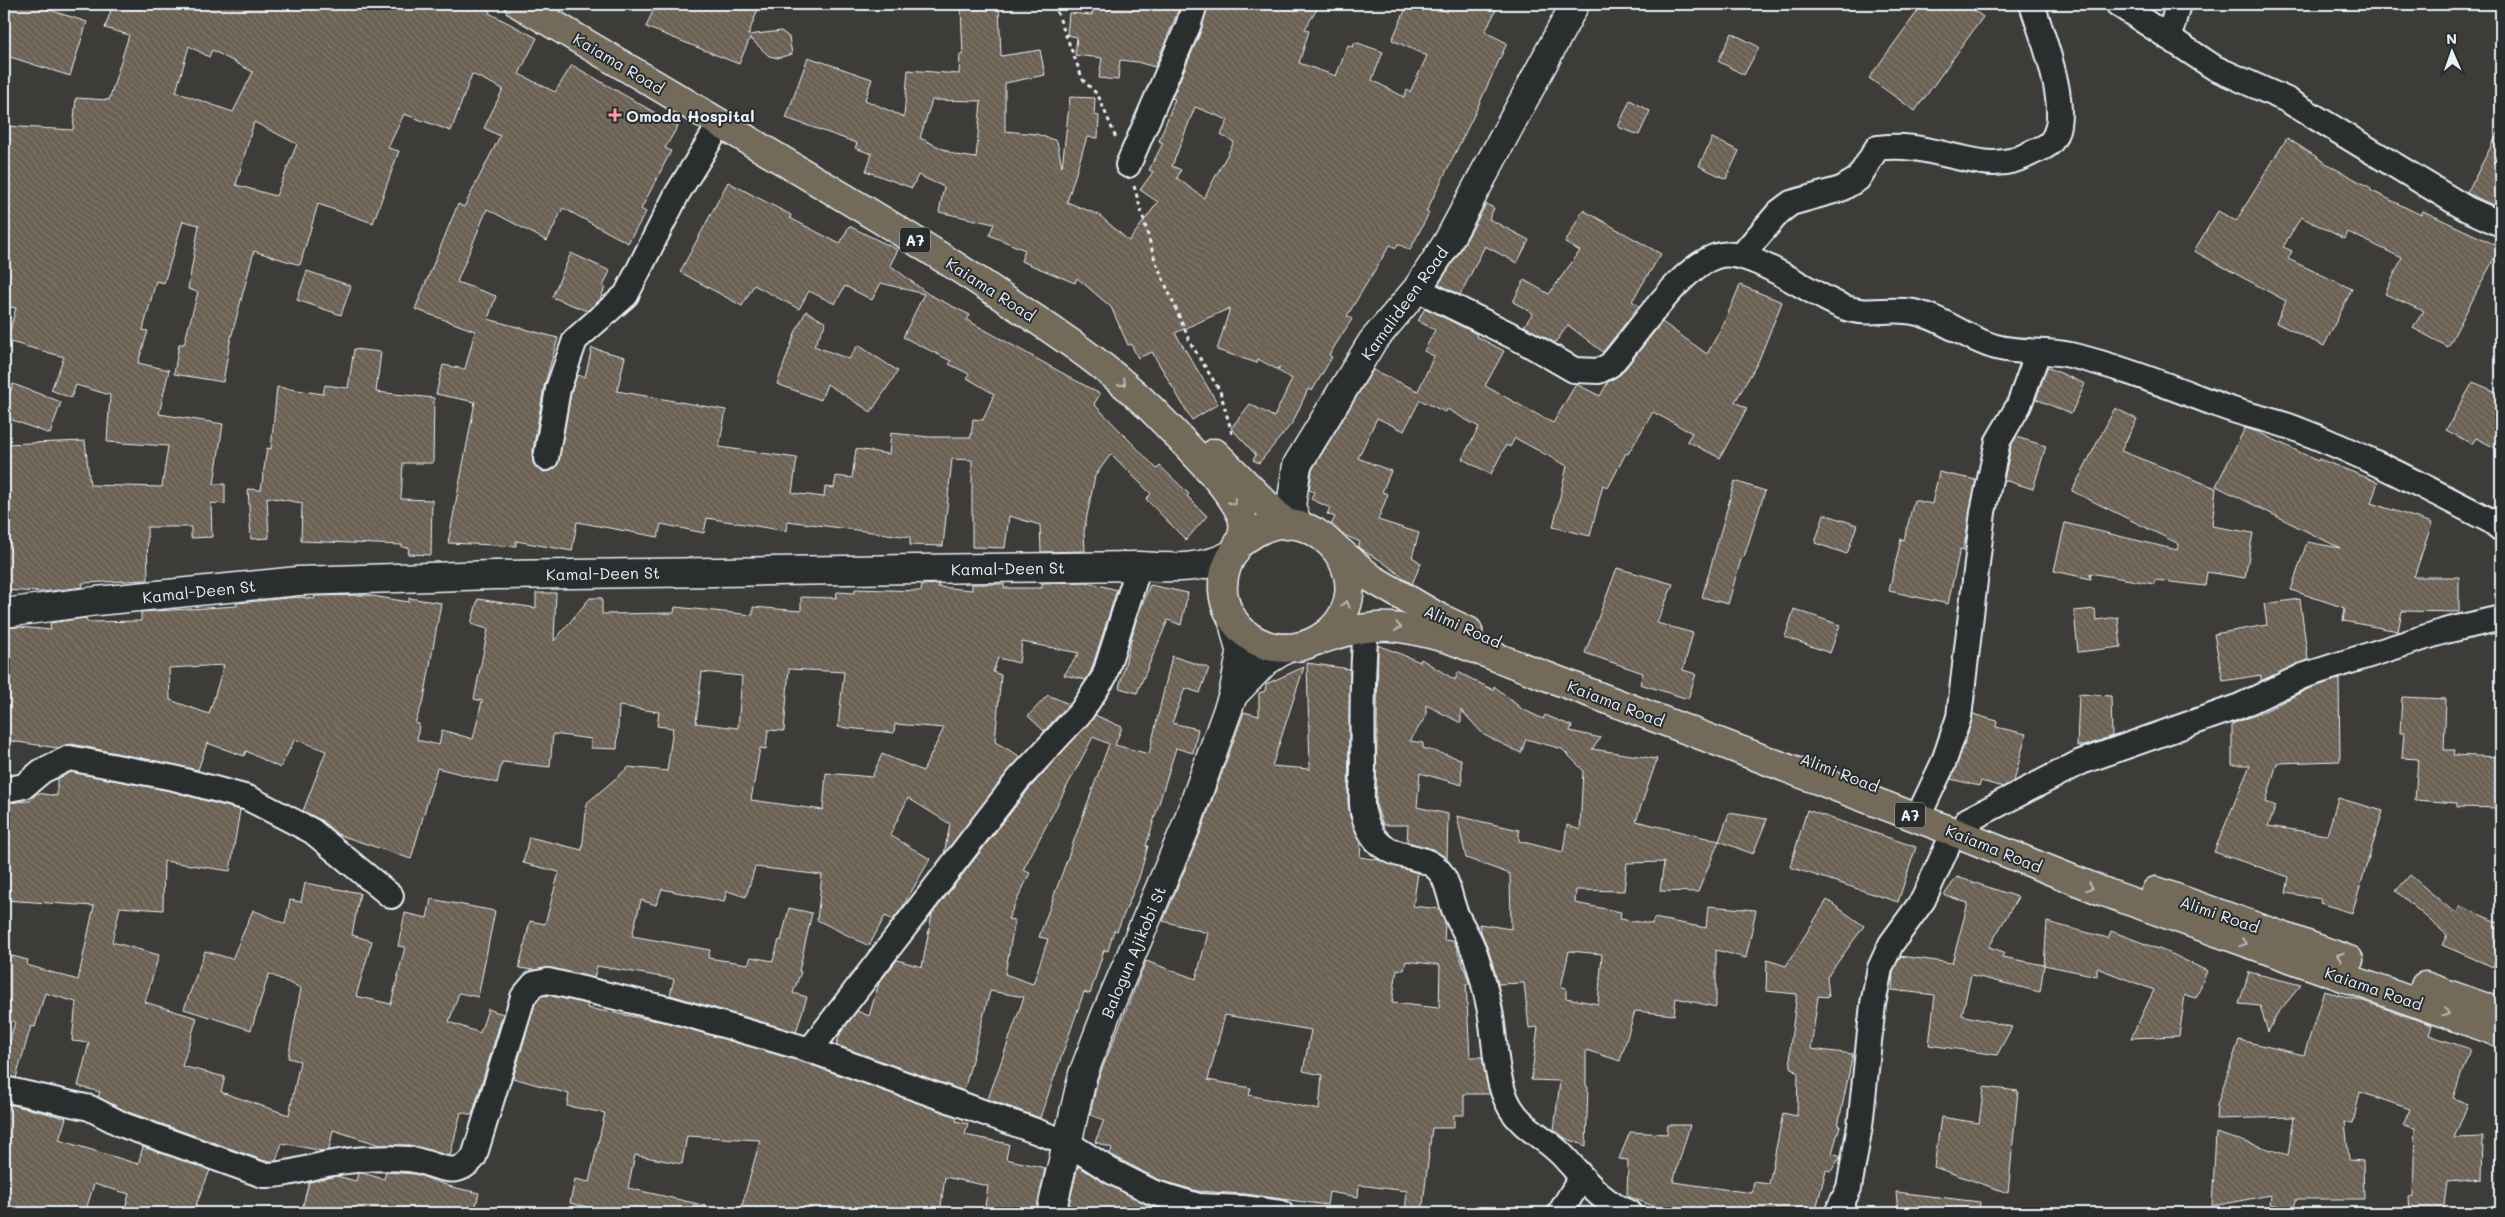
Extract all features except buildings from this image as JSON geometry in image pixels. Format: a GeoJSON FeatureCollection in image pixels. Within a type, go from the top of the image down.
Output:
{"type":"FeatureCollection","features":[{"type":"Feature","properties":{"kind":"highway","name":"Kaiama Road"},"geometry":{"type":"LineString","coordinates":[[519,4],[912,238],[1018,306],[1104,366],[1165,424],[1230,496],[1244,526],[1236,549]]}},
{"type":"Feature","properties":{"kind":"highway","name":"Kaiama Road"},"geometry":{"type":"LineString","coordinates":[[552,4],[900,211],[1052,308],[1119,357],[1146,380],[1237,476],[1293,525]]}},
{"type":"Feature","properties":{"kind":"highway"},"geometry":{"type":"LineString","coordinates":[[1276,524],[1293,525],[1318,533],[1337,549],[1347,569],[1349,591],[1344,612],[1334,627],[1317,641],[1296,648],[1274,648],[1256,642],[1238,628],[1228,608],[1223,588],[1226,566],[1236,549],[1256,531],[1276,524]]}},
{"type":"Feature","properties":{"kind":"highway","name":"Alimi Road"},"geometry":{"type":"LineString","coordinates":[[1337,549],[1371,578],[1387,588],[1438,617],[1479,635],[1924,804],[1961,826],[2168,896],[2501,1013]]}},
{"type":"Feature","properties":{"kind":"highway","name":"Kaiama Road"},"geometry":{"type":"LineString","coordinates":[[1317,641],[1347,631],[1393,625],[1449,639],[1961,826],[2205,930],[2501,1033]]}},
{"type":"Feature","properties":{"kind":"street"},"geometry":{"type":"LineString","coordinates":[[1128,165],[1188,26],[1195,4]]}},
{"type":"Feature","properties":{"kind":"street","name":"Kamalideen Road"},"geometry":{"type":"LineString","coordinates":[[1293,525],[1291,506],[1297,465],[1372,342],[1417,289],[1447,243],[1575,4]]}},
{"type":"Feature","properties":{"kind":"street"},"geometry":{"type":"LineString","coordinates":[[1742,255],[1779,212],[1791,203],[1841,189],[1858,178],[1877,148],[1895,145],[1982,162],[2002,164],[2024,157],[2050,143],[2057,128],[2058,100],[2056,77],[2032,4]]}},
{"type":"Feature","properties":{"kind":"street"},"geometry":{"type":"LineString","coordinates":[[2118,4],[2214,68],[2287,100],[2467,209],[2501,224]]}},
{"type":"Feature","properties":{"kind":"street"},"geometry":{"type":"LineString","coordinates":[[2169,38],[2178,4]]}},
{"type":"Feature","properties":{"kind":"street"},"geometry":{"type":"LineString","coordinates":[[546,458],[558,389],[575,340],[626,295],[677,194],[720,124]]}},
{"type":"Feature","properties":{"kind":"street"},"geometry":{"type":"LineString","coordinates":[[1417,289],[1527,343],[1574,370],[1599,371],[1610,365],[1664,299],[1698,264],[1724,254],[1742,255],[1820,297],[1848,309],[1881,313],[1904,311],[1928,316],[1994,347],[2068,354],[2139,376],[2233,411],[2298,429],[2384,467],[2491,521],[2501,529]]}},
{"type":"Feature","properties":{"kind":"street"},"geometry":{"type":"LineString","coordinates":[[1924,804],[1943,764],[1959,717],[1983,512],[1998,441],[2019,405],[2038,352]]}},
{"type":"Feature","properties":{"kind":"street"},"geometry":{"type":"LineString","coordinates":[[1179,568],[1211,563],[1236,549]]}},
{"type":"Feature","properties":{"kind":"street"},"geometry":{"type":"LineString","coordinates":[[810,1050],[1018,780],[1081,712],[1104,677],[1140,566]]}},
{"type":"Feature","properties":{"kind":"street","name":"Kamal-Deen St"},"geometry":{"type":"LineString","coordinates":[[17,610],[298,581],[494,575],[1140,566],[1179,568]]}},
{"type":"Feature","properties":{"kind":"street"},"geometry":{"type":"LineString","coordinates":[[1179,568],[1213,585],[1228,608]]}},
{"type":"Feature","properties":{"kind":"street","name":"Balogun Ajikobi St"},"geometry":{"type":"LineString","coordinates":[[1051,1213],[1083,1074],[1106,1014],[1185,830],[1233,695],[1241,654],[1228,608]]}},
{"type":"Feature","properties":{"kind":"street"},"geometry":{"type":"LineString","coordinates":[[1837,1213],[1850,1188],[1860,1126],[1873,1004],[1880,968],[1891,944],[1923,900],[1961,826],[2081,762],[2240,706],[2302,676],[2445,631],[2501,618]]}},
{"type":"Feature","properties":{"kind":"street"},"geometry":{"type":"LineString","coordinates":[[1366,628],[1362,674],[1363,812],[1381,848],[1420,859],[1439,870],[1461,924],[1473,947],[1490,1011],[1502,1091],[1510,1108],[1528,1127],[1562,1154],[1581,1178],[1610,1204],[1630,1213]]}},
{"type":"Feature","properties":{"kind":"street"},"geometry":{"type":"LineString","coordinates":[[1233,695],[1266,661],[1287,648]]}},
{"type":"Feature","properties":{"kind":"street"},"geometry":{"type":"LineString","coordinates":[[4,790],[24,786],[42,771],[69,758],[184,780],[248,798],[312,831],[391,896]]}},
{"type":"Feature","properties":{"kind":"street"},"geometry":{"type":"LineString","coordinates":[[4,1089],[90,1108],[123,1125],[263,1175],[275,1175],[326,1164],[366,1159],[410,1159],[454,1171],[466,1166],[474,1157],[523,997],[534,984],[548,981],[672,1010],[810,1050],[1066,1142],[1111,1171],[1152,1192],[1198,1206],[1281,1213]]}},
{"type":"Feature","properties":{"kind":"street"},"geometry":{"type":"LineString","coordinates":[[1560,1213],[1581,1178]]}},
{"type":"Feature","properties":{"kind":"path"},"geometry":{"type":"LineString","coordinates":[[1054,4],[1083,80],[1098,95],[1128,165],[1155,260],[1191,344],[1220,391],[1234,439]]}},
{"type":"Feature","properties":{"kind":"place","name":"Omoda Hospital"},"geometry":{"type":"Point","coordinates":[615,115]}}]}
